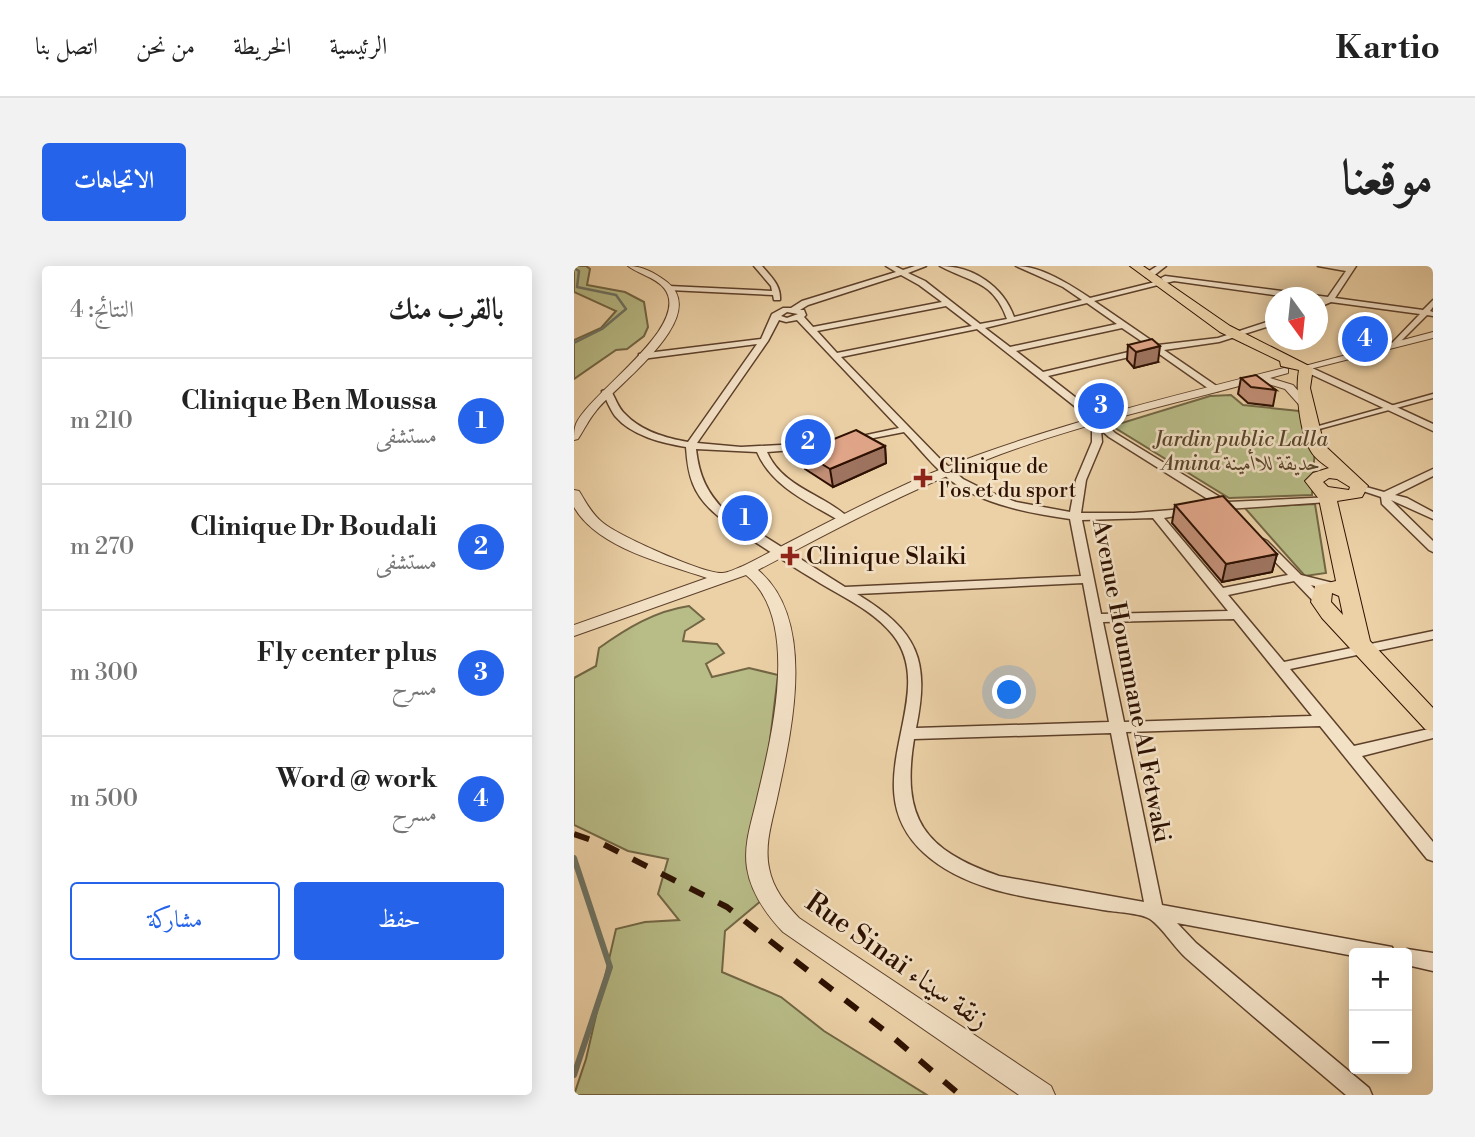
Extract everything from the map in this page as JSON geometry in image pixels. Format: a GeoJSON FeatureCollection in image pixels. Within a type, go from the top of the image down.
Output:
{"type":"FeatureCollection","features":[{"type":"Feature","properties":{"kind":"main road"},"geometry":{"type":"LineString","coordinates":[[1136,266],[1161,279],[1236,335],[1296,370],[1320,453],[1324,491],[1340,565],[1333,592],[1363,646],[1433,723]]}},
{"type":"Feature","properties":{"kind":"main road"},"geometry":{"type":"LineString","coordinates":[[1320,453],[1356,483]]}},
{"type":"Feature","properties":{"kind":"main road"},"geometry":{"type":"LineString","coordinates":[[1324,491],[1331,473],[1356,483]]}},
{"type":"Feature","properties":{"kind":"main road"},"geometry":{"type":"LineString","coordinates":[[1324,491],[1352,495],[1356,483]]}},
{"type":"Feature","properties":{"kind":"main road"},"geometry":{"type":"LineString","coordinates":[[1333,592],[1347,620]]}},
{"type":"Feature","properties":{"kind":"street"},"geometry":{"type":"LineString","coordinates":[[632,266],[669,288],[777,296]]}},
{"type":"Feature","properties":{"kind":"street"},"geometry":{"type":"LineString","coordinates":[[758,266],[777,296],[957,480],[995,498],[1045,511],[1075,515],[1157,516],[1324,491]]}},
{"type":"Feature","properties":{"kind":"street"},"geometry":{"type":"LineString","coordinates":[[890,266],[904,272],[1010,350],[1112,435],[1225,504],[1234,513]]}},
{"type":"Feature","properties":{"kind":"street"},"geometry":{"type":"LineString","coordinates":[[642,356],[767,336],[806,303],[922,266]]}},
{"type":"Feature","properties":{"kind":"street"},"geometry":{"type":"LineString","coordinates":[[944,266],[979,279],[995,290],[1007,303],[1011,320]]}},
{"type":"Feature","properties":{"kind":"street"},"geometry":{"type":"LineString","coordinates":[[1020,266],[1066,285],[1215,389]]}},
{"type":"Feature","properties":{"kind":"street"},"geometry":{"type":"LineString","coordinates":[[1161,279],[1162,266]]}},
{"type":"Feature","properties":{"kind":"street"},"geometry":{"type":"LineString","coordinates":[[1321,266],[1352,268]]}},
{"type":"Feature","properties":{"kind":"street"},"geometry":{"type":"LineString","coordinates":[[1328,301],[1352,268]]}},
{"type":"Feature","properties":{"kind":"street"},"geometry":{"type":"LineString","coordinates":[[835,356],[1090,302],[1161,279],[1265,292]]}},
{"type":"Feature","properties":{"kind":"street"},"geometry":{"type":"LineString","coordinates":[[574,436],[581,422],[607,391],[655,345],[671,320],[675,305],[669,288]]}},
{"type":"Feature","properties":{"kind":"street"},"geometry":{"type":"LineString","coordinates":[[777,296],[776,315],[767,336],[691,444],[693,470],[702,494],[722,514],[892,626],[911,653],[917,686],[906,734],[900,784],[904,811],[913,831],[929,850],[972,875],[999,883],[1357,948]]}},
{"type":"Feature","properties":{"kind":"street"},"geometry":{"type":"LineString","coordinates":[[1328,299],[1430,313]]}},
{"type":"Feature","properties":{"kind":"street"},"geometry":{"type":"LineString","coordinates":[[1396,344],[1430,313],[1433,302]]}},
{"type":"Feature","properties":{"kind":"street"},"geometry":{"type":"LineString","coordinates":[[811,330],[948,303]]}},
{"type":"Feature","properties":{"kind":"street"},"geometry":{"type":"LineString","coordinates":[[776,315],[795,314]]}},
{"type":"Feature","properties":{"kind":"street"},"geometry":{"type":"LineString","coordinates":[[1042,375],[1158,348],[1236,335],[1265,325]]}},
{"type":"Feature","properties":{"kind":"street"},"geometry":{"type":"LineString","coordinates":[[1010,350],[1123,326]]}},
{"type":"Feature","properties":{"kind":"street"},"geometry":{"type":"LineString","coordinates":[[574,631],[747,569],[947,470],[1096,421],[1433,335]]}},
{"type":"Feature","properties":{"kind":"street"},"geometry":{"type":"LineString","coordinates":[[1296,370],[1433,428]]}},
{"type":"Feature","properties":{"kind":"street"},"geometry":{"type":"LineString","coordinates":[[1259,379],[1289,387],[1306,406]]}},
{"type":"Feature","properties":{"kind":"street"},"geometry":{"type":"LineString","coordinates":[[607,391],[616,413],[632,427],[658,439],[691,444],[761,449],[837,443],[906,429]]}},
{"type":"Feature","properties":{"kind":"street"},"geometry":{"type":"LineString","coordinates":[[1312,429],[1433,396]]}},
{"type":"Feature","properties":{"kind":"street","name":"Avenue Hoummane Al Fetwaki"},"geometry":{"type":"LineString","coordinates":[[1096,421],[1097,442],[1080,480],[1075,515],[1155,912]]}},
{"type":"Feature","properties":{"kind":"street"},"geometry":{"type":"LineString","coordinates":[[761,449],[764,460],[776,474],[844,519]]}},
{"type":"Feature","properties":{"kind":"street"},"geometry":{"type":"LineString","coordinates":[[1386,495],[1433,472]]}},
{"type":"Feature","properties":{"kind":"street"},"geometry":{"type":"LineString","coordinates":[[1356,483],[1433,516]]}},
{"type":"Feature","properties":{"kind":"street"},"geometry":{"type":"LineString","coordinates":[[574,494],[589,519],[610,534],[723,579]]}},
{"type":"Feature","properties":{"kind":"street"},"geometry":{"type":"LineString","coordinates":[[1386,495],[1386,502],[1433,548]]}},
{"type":"Feature","properties":{"kind":"street"},"geometry":{"type":"LineString","coordinates":[[1157,516],[1433,854]]}},
{"type":"Feature","properties":{"kind":"street"},"geometry":{"type":"LineString","coordinates":[[1252,531],[1296,577],[1333,592]]}},
{"type":"Feature","properties":{"kind":"street","name":"Rue Sinaï زنقة سيناء"},"geometry":{"type":"LineString","coordinates":[[747,569],[772,592],[784,636],[788,670],[785,716],[759,838],[757,859],[764,891],[774,907],[791,925],[1042,1095]]}},
{"type":"Feature","properties":{"kind":"street"},"geometry":{"type":"LineString","coordinates":[[1219,593],[1296,577]]}},
{"type":"Feature","properties":{"kind":"street"},"geometry":{"type":"LineString","coordinates":[[842,591],[1089,579]]}},
{"type":"Feature","properties":{"kind":"street"},"geometry":{"type":"LineString","coordinates":[[1096,618],[1236,615]]}},
{"type":"Feature","properties":{"kind":"street"},"geometry":{"type":"LineString","coordinates":[[1280,667],[1363,646],[1433,635]]}},
{"type":"Feature","properties":{"kind":"street"},"geometry":{"type":"LineString","coordinates":[[906,734],[1324,721]]}},
{"type":"Feature","properties":{"kind":"street"},"geometry":{"type":"LineString","coordinates":[[1350,753],[1433,733]]}},
{"type":"Feature","properties":{"kind":"street"},"geometry":{"type":"LineString","coordinates":[[1155,912],[1189,949],[1362,1095]]}},
{"type":"Feature","properties":{"kind":"street"},"geometry":{"type":"LineString","coordinates":[[1412,958],[1433,962]]}},
{"type":"Feature","properties":{"kind":"green space"},"geometry":{"type":"Polygon","coordinates":[[[574,266],[586,266],[590,269],[587,285],[625,292],[644,302],[648,327],[644,336],[627,349],[616,350],[574,379],[574,340],[601,328],[616,311],[574,292],[574,266]]]}},
{"type":"Feature","properties":{"kind":"green space","name":"Jardin public Lalla Amina حديقة للاأمينة"},"geometry":{"type":"Polygon","coordinates":[[[1231,395],[1243,405],[1299,411],[1315,445],[1312,495],[1229,498],[1112,426],[1210,396],[1231,395]]]}},
{"type":"Feature","properties":{"kind":"green space"},"geometry":{"type":"Polygon","coordinates":[[[1315,504],[1326,573],[1305,576],[1244,507],[1315,504]]]}},
{"type":"Feature","properties":{"kind":"green space"},"geometry":{"type":"Polygon","coordinates":[[[689,606],[704,619],[685,631],[683,641],[717,644],[724,653],[706,664],[712,677],[749,668],[778,675],[761,814],[762,900],[725,931],[722,972],[781,997],[824,1031],[927,1095],[574,1095],[586,1059],[616,929],[645,922],[679,920],[658,894],[668,859],[628,851],[574,825],[574,678],[596,666],[599,648],[620,634],[653,616],[689,606]]]}},
{"type":"Feature","properties":{"kind":"building"},"geometry":{"type":"Polygon","coordinates":[[[1152,339],[1160,346],[1136,352],[1128,345],[1152,339]]]}},
{"type":"Feature","properties":{"kind":"building"},"geometry":{"type":"Polygon","coordinates":[[[1256,375],[1276,390],[1251,387],[1241,378],[1256,375]]]}},
{"type":"Feature","properties":{"kind":"building"},"geometry":{"type":"Polygon","coordinates":[[[856,430],[885,446],[830,469],[802,452],[856,430]]]}},
{"type":"Feature","properties":{"kind":"building"},"geometry":{"type":"Polygon","coordinates":[[[1223,496],[1277,554],[1226,564],[1175,505],[1223,496]]]}},
{"type":"Feature","properties":{"kind":"waterway"},"geometry":{"type":"LineString","coordinates":[[574,268],[579,271],[577,287],[616,295],[626,309],[602,329],[574,343]]}},
{"type":"Feature","properties":{"kind":"waterway"},"geometry":{"type":"LineString","coordinates":[[574,858],[610,967],[574,1075]]}},
{"type":"Feature","properties":{"kind":"railway"},"geometry":{"type":"LineString","coordinates":[[574,834],[603,844],[727,907],[895,1039],[960,1095]]}},
{"type":"Feature","properties":{"kind":"place","name":"Word @ work"},"geometry":{"type":"Point","coordinates":[1365,339]}},
{"type":"Feature","properties":{"kind":"place","name":"Fly center plus"},"geometry":{"type":"Point","coordinates":[1101,406]}},
{"type":"Feature","properties":{"kind":"place","name":"Clinique Dr Boudali"},"geometry":{"type":"Point","coordinates":[808,442]}},
{"type":"Feature","properties":{"kind":"place","name":"Clinique de l'os et du sport"},"geometry":{"type":"Point","coordinates":[923,478]}},
{"type":"Feature","properties":{"kind":"place","name":"Clinique Ben Moussa"},"geometry":{"type":"Point","coordinates":[745,518]}},
{"type":"Feature","properties":{"kind":"place","name":"Clinique Slaiki"},"geometry":{"type":"Point","coordinates":[790,556]}}]}
